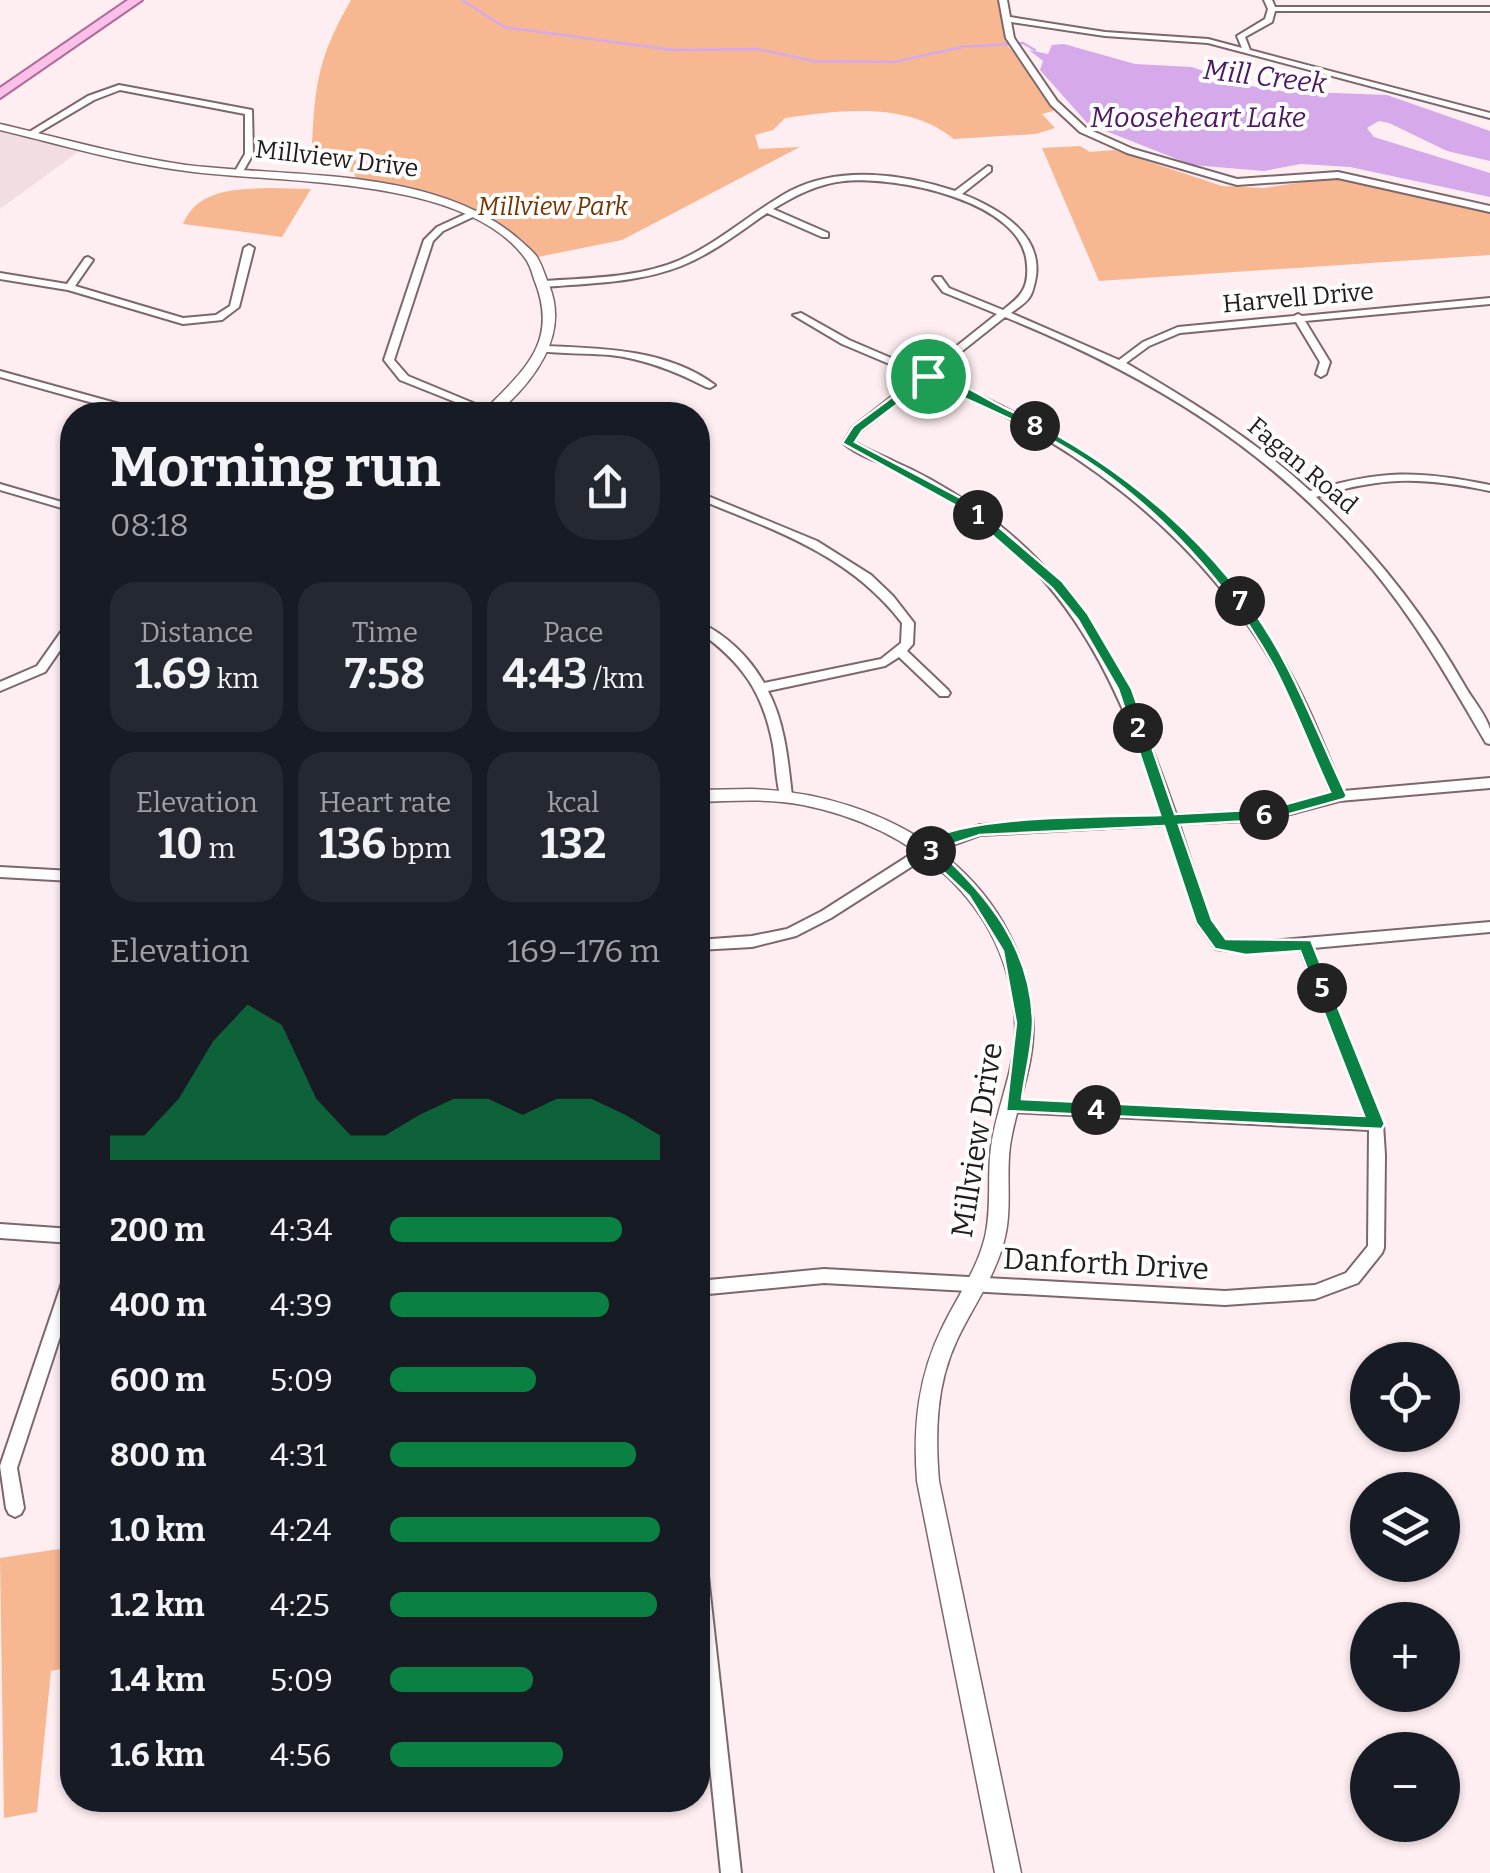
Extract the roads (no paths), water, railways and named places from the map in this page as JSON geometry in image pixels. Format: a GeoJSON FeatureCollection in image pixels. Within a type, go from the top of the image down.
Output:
{"type":"FeatureCollection","features":[{"type":"Feature","properties":{"kind":"main road"},"geometry":{"type":"LineString","coordinates":[[0,94],[136,0]]}},
{"type":"Feature","properties":{"kind":"street"},"geometry":{"type":"LineString","coordinates":[[1003,0],[1010,38],[1065,115],[1083,130],[1130,152],[1236,182],[1338,176],[1490,209]]}},
{"type":"Feature","properties":{"kind":"street"},"geometry":{"type":"LineString","coordinates":[[1208,41],[1241,36],[1269,20],[1270,4],[1490,10]]}},
{"type":"Feature","properties":{"kind":"street"},"geometry":{"type":"LineString","coordinates":[[1007,19],[1121,35],[1208,41],[1490,116]]}},
{"type":"Feature","properties":{"kind":"street"},"geometry":{"type":"LineString","coordinates":[[1241,36],[1247,49]]}},
{"type":"Feature","properties":{"kind":"street"},"geometry":{"type":"LineString","coordinates":[[30,134],[104,91],[135,87],[249,112],[248,154],[238,173]]}},
{"type":"Feature","properties":{"kind":"street","name":"Millview Drive"},"geometry":{"type":"LineString","coordinates":[[0,127],[167,165],[389,188],[472,214],[518,245],[544,284]]}},
{"type":"Feature","properties":{"kind":"street"},"geometry":{"type":"LineString","coordinates":[[958,194],[988,170]]}},
{"type":"Feature","properties":{"kind":"street"},"geometry":{"type":"LineString","coordinates":[[504,402],[519,386],[542,349],[550,316],[544,284],[658,270],[690,258],[802,189],[834,181],[880,179],[958,194],[1001,217],[1032,255],[1032,281],[1006,316],[849,436],[848,443],[967,506],[1057,584],[1084,618],[1125,689],[1204,923],[1221,945],[1246,948],[1490,927]]}},
{"type":"Feature","properties":{"kind":"street"},"geometry":{"type":"LineString","coordinates":[[767,210],[824,235]]}},
{"type":"Feature","properties":{"kind":"street"},"geometry":{"type":"LineString","coordinates":[[463,402],[404,378],[389,360],[429,240],[440,229],[472,214]]}},
{"type":"Feature","properties":{"kind":"street"},"geometry":{"type":"LineString","coordinates":[[0,276],[68,286],[183,320],[208,320],[234,307],[249,248]]}},
{"type":"Feature","properties":{"kind":"street"},"geometry":{"type":"LineString","coordinates":[[68,286],[88,260]]}},
{"type":"Feature","properties":{"kind":"street","name":"Fagan Road"},"geometry":{"type":"LineString","coordinates":[[938,280],[946,290],[1119,364],[1242,440],[1310,495],[1359,542],[1408,601],[1490,740]]}},
{"type":"Feature","properties":{"kind":"street","name":"Harvell Drive"},"geometry":{"type":"LineString","coordinates":[[1119,364],[1146,344],[1178,330],[1490,301]]}},
{"type":"Feature","properties":{"kind":"street"},"geometry":{"type":"LineString","coordinates":[[798,314],[1053,436],[1118,479],[1184,536],[1238,598],[1281,668],[1339,796]]}},
{"type":"Feature","properties":{"kind":"street"},"geometry":{"type":"LineString","coordinates":[[1298,317],[1324,362],[1321,374]]}},
{"type":"Feature","properties":{"kind":"street"},"geometry":{"type":"LineString","coordinates":[[542,349],[639,354],[672,364],[710,385]]}},
{"type":"Feature","properties":{"kind":"street"},"geometry":{"type":"LineString","coordinates":[[0,374],[101,402]]}},
{"type":"Feature","properties":{"kind":"street"},"geometry":{"type":"LineString","coordinates":[[1310,495],[1392,474],[1428,475],[1490,488]]}},
{"type":"Feature","properties":{"kind":"street"},"geometry":{"type":"LineString","coordinates":[[0,487],[60,504]]}},
{"type":"Feature","properties":{"kind":"street"},"geometry":{"type":"LineString","coordinates":[[710,500],[790,532],[872,584],[908,623],[910,634],[901,652],[867,666],[762,688]]}},
{"type":"Feature","properties":{"kind":"street"},"geometry":{"type":"LineString","coordinates":[[710,635],[730,649],[762,688],[779,731],[786,796]]}},
{"type":"Feature","properties":{"kind":"street"},"geometry":{"type":"LineString","coordinates":[[0,687],[42,669],[60,642]]}},
{"type":"Feature","properties":{"kind":"street"},"geometry":{"type":"LineString","coordinates":[[901,652],[944,693]]}},
{"type":"Feature","properties":{"kind":"street"},"geometry":{"type":"LineString","coordinates":[[710,944],[756,942],[805,927],[943,838],[980,830],[1268,815],[1339,796],[1490,783]]}},
{"type":"Feature","properties":{"kind":"street","name":"Millview Drive"},"geometry":{"type":"LineString","coordinates":[[710,796],[786,796],[870,818],[926,848],[974,892],[1010,950],[1019,978],[1024,1023],[1001,1151],[996,1233],[980,1284],[936,1365],[924,1439],[928,1480],[1008,1873]]}},
{"type":"Feature","properties":{"kind":"street"},"geometry":{"type":"LineString","coordinates":[[0,872],[60,875]]}},
{"type":"Feature","properties":{"kind":"street"},"geometry":{"type":"LineString","coordinates":[[1012,1106],[1376,1124],[1305,944]]}},
{"type":"Feature","properties":{"kind":"street","name":"Danforth Drive"},"geometry":{"type":"LineString","coordinates":[[710,1287],[824,1276],[1225,1298],[1314,1292],[1352,1278],[1376,1248],[1374,1204],[1380,1154],[1376,1124]]}},
{"type":"Feature","properties":{"kind":"street"},"geometry":{"type":"LineString","coordinates":[[0,1231],[60,1235]]}},
{"type":"Feature","properties":{"kind":"street"},"geometry":{"type":"LineString","coordinates":[[15,1508],[8,1468],[60,1313]]}},
{"type":"Feature","properties":{"kind":"street"},"geometry":{"type":"LineString","coordinates":[[710,1678],[731,1873]]}},
{"type":"Feature","properties":{"kind":"water","name":"Mooseheart Lake"},"geometry":{"type":"Polygon","coordinates":[[[1064,44],[1135,64],[1192,67],[1244,85],[1282,91],[1387,95],[1490,131],[1490,161],[1447,151],[1389,123],[1379,121],[1367,128],[1374,137],[1490,173],[1490,197],[1350,167],[1301,164],[1264,171],[1192,165],[1088,124],[1040,70],[1043,61],[1029,50],[1048,54],[1052,45],[1064,44]]]}},
{"type":"Feature","properties":{"kind":"waterway"},"geometry":{"type":"LineString","coordinates":[[462,0],[504,27],[672,50],[757,49],[814,61],[893,62],[963,47],[1023,43],[1035,50]]}},
{"type":"Feature","properties":{"kind":"water label","name":"Mill Creek"},"geometry":{"type":"Point","coordinates":[1265,76]}},
{"type":"Feature","properties":{"kind":"park label","name":"Millview Park"},"geometry":{"type":"Point","coordinates":[553,206]}}]}
